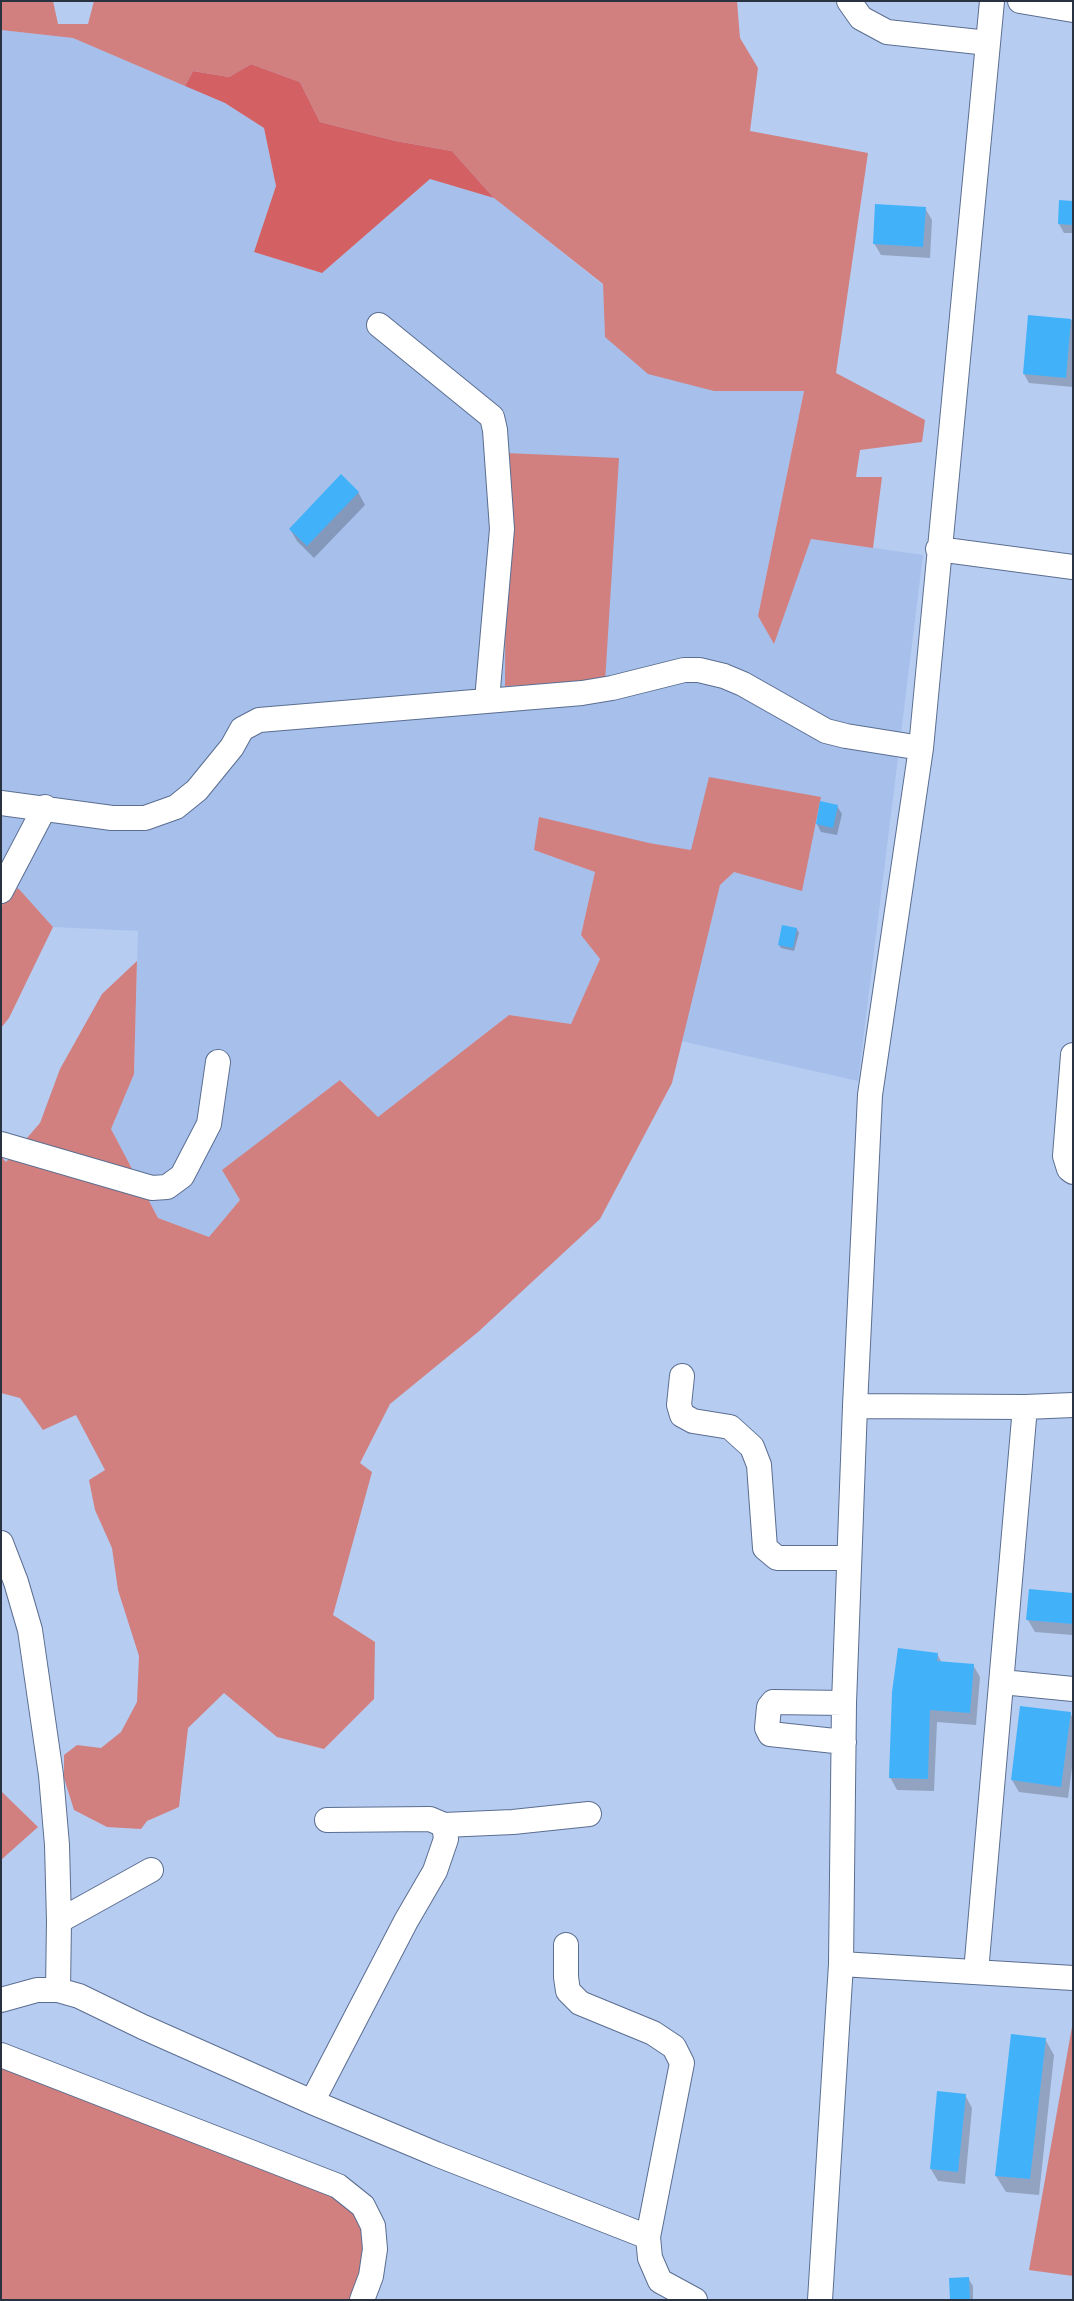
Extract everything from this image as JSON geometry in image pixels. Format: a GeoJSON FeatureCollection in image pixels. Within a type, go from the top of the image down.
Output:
{"type":"FeatureCollection","features":[{"type":"Feature","properties":{"kind":"street"},"geometry":{"type":"LineString","coordinates":[[849,1],[860,18],[887,32],[988,43]]}},
{"type":"Feature","properties":{"kind":"street"},"geometry":{"type":"LineString","coordinates":[[820,2300],[841,1964],[844,1703],[855,1406],[870,1095],[921,748],[938,549],[992,1]]}},
{"type":"Feature","properties":{"kind":"street"},"geometry":{"type":"LineString","coordinates":[[1020,1],[1073,10]]}},
{"type":"Feature","properties":{"kind":"street"},"geometry":{"type":"LineString","coordinates":[[379,325],[492,417],[495,430],[502,529],[487,700]]}},
{"type":"Feature","properties":{"kind":"street"},"geometry":{"type":"LineString","coordinates":[[938,549],[1073,568]]}},
{"type":"Feature","properties":{"kind":"street"},"geometry":{"type":"LineString","coordinates":[[1,803],[45,807],[134,820],[145,818],[176,808],[197,790],[232,746],[242,729],[260,720],[582,693],[612,688],[684,670],[699,670],[724,676],[743,684],[826,731],[921,748]]}},
{"type":"Feature","properties":{"kind":"street"},"geometry":{"type":"LineString","coordinates":[[1,891],[45,807]]}},
{"type":"Feature","properties":{"kind":"street"},"geometry":{"type":"LineString","coordinates":[[1073,1056],[1065,1156],[1069,1169],[1073,1172]]}},
{"type":"Feature","properties":{"kind":"street"},"geometry":{"type":"LineString","coordinates":[[1,1144],[152,1188],[167,1187],[182,1176],[209,1124],[218,1062]]}},
{"type":"Feature","properties":{"kind":"street"},"geometry":{"type":"LineString","coordinates":[[682,1376],[679,1405],[682,1415],[693,1421],[730,1427],[752,1447],[759,1465],[765,1548],[777,1558],[850,1558]]}},
{"type":"Feature","properties":{"kind":"street"},"geometry":{"type":"LineString","coordinates":[[855,1406],[1025,1407],[1073,1405]]}},
{"type":"Feature","properties":{"kind":"street"},"geometry":{"type":"LineString","coordinates":[[976,1972],[1025,1407]]}},
{"type":"Feature","properties":{"kind":"street"},"geometry":{"type":"LineString","coordinates":[[1,1543],[16,1582],[30,1630],[52,1792],[57,1845],[58,1990]]}},
{"type":"Feature","properties":{"kind":"street"},"geometry":{"type":"LineString","coordinates":[[1002,1682],[1073,1689]]}},
{"type":"Feature","properties":{"kind":"street"},"geometry":{"type":"LineString","coordinates":[[844,1703],[773,1702],[769,1707],[767,1728],[770,1734],[844,1742]]}},
{"type":"Feature","properties":{"kind":"street"},"geometry":{"type":"LineString","coordinates":[[817,1739],[819,1702]]}},
{"type":"Feature","properties":{"kind":"street"},"geometry":{"type":"LineString","coordinates":[[327,1820],[430,1818],[444,1825],[513,1822],[588,1814]]}},
{"type":"Feature","properties":{"kind":"street"},"geometry":{"type":"LineString","coordinates":[[312,2102],[406,1921],[435,1870],[446,1839],[444,1825]]}},
{"type":"Feature","properties":{"kind":"street"},"geometry":{"type":"LineString","coordinates":[[59,1922],[151,1870]]}},
{"type":"Feature","properties":{"kind":"street"},"geometry":{"type":"LineString","coordinates":[[566,1945],[568,1991],[580,2003],[652,2033],[674,2047],[682,2063],[648,2237],[650,2258],[660,2281],[695,2300]]}},
{"type":"Feature","properties":{"kind":"street"},"geometry":{"type":"LineString","coordinates":[[841,1964],[1073,1978]]}},
{"type":"Feature","properties":{"kind":"street"},"geometry":{"type":"LineString","coordinates":[[1,2000],[37,1990],[58,1990],[79,1996],[143,2027],[312,2102],[436,2154],[648,2237]]}},
{"type":"Feature","properties":{"kind":"street"},"geometry":{"type":"LineString","coordinates":[[1,2055],[338,2186],[363,2206],[374,2226],[374,2258],[371,2276],[362,2300]]}},
{"type":"Feature","properties":{"kind":"shaded area"},"geometry":{"type":"Polygon","coordinates":[[[1,1],[53,1],[58,24],[88,24],[94,1],[737,1],[740,38],[758,68],[750,131],[868,153],[836,373],[925,420],[922,442],[860,450],[856,477],[882,477],[873,548],[811,539],[774,644],[758,616],[804,391],[714,391],[648,374],[605,337],[603,284],[494,198],[452,151],[396,141],[320,122],[300,82],[251,64],[229,77],[193,71],[185,86],[73,38],[1,30],[1,1]]]}},
{"type":"Feature","properties":{"kind":"shaded area"},"geometry":{"type":"Polygon","coordinates":[[[1,30],[73,38],[225,103],[264,128],[276,186],[254,252],[322,273],[430,179],[494,198],[603,285],[605,337],[714,391],[804,391],[758,616],[774,643],[811,539],[923,555],[858,1081],[681,1041],[720,885],[734,872],[691,850],[649,843],[534,850],[595,872],[581,935],[600,959],[571,1024],[509,1015],[378,1117],[341,1080],[222,1170],[240,1200],[209,1237],[158,1218],[111,1129],[134,1074],[138,931],[53,927],[18,888],[1,906],[1,30]]]}},
{"type":"Feature","properties":{"kind":"shaded area"},"geometry":{"type":"Polygon","coordinates":[[[251,64],[300,82],[320,122],[396,141],[452,151],[494,198],[430,179],[322,273],[254,252],[276,186],[264,128],[225,103],[185,86],[193,71],[229,77],[251,64]]]}},
{"type":"Feature","properties":{"kind":"shaded area"},"geometry":{"type":"Polygon","coordinates":[[[506,453],[619,458],[605,682],[505,686],[506,453]]]}},
{"type":"Feature","properties":{"kind":"shaded area"},"geometry":{"type":"Polygon","coordinates":[[[709,777],[821,797],[802,891],[734,872],[720,885],[672,1083],[600,1219],[478,1332],[390,1404],[360,1463],[372,1472],[333,1615],[375,1642],[374,1699],[324,1749],[277,1737],[224,1693],[188,1728],[179,1807],[147,1821],[141,1829],[107,1827],[74,1810],[64,1778],[64,1755],[77,1745],[101,1748],[121,1732],[137,1702],[139,1656],[118,1590],[112,1548],[95,1510],[89,1480],[105,1470],[76,1415],[43,1430],[20,1398],[1,1393],[1,1156],[6,1162],[40,1123],[60,1069],[102,994],[137,961],[134,1074],[111,1129],[158,1218],[209,1237],[240,1200],[222,1170],[340,1080],[378,1117],[509,1015],[571,1024],[600,959],[581,935],[595,872],[534,850],[539,817],[649,843],[691,850],[709,777]]]}},
{"type":"Feature","properties":{"kind":"shaded area"},"geometry":{"type":"Polygon","coordinates":[[[18,888],[53,927],[9,1018],[1,1028],[1,906],[18,888]]]}},
{"type":"Feature","properties":{"kind":"shaded area"},"geometry":{"type":"Polygon","coordinates":[[[1,1791],[38,1827],[1,1860],[1,1791]]]}},
{"type":"Feature","properties":{"kind":"shaded area"},"geometry":{"type":"Polygon","coordinates":[[[1073,2021],[1073,2276],[1029,2270],[1073,2021]]]}},
{"type":"Feature","properties":{"kind":"shaded area"},"geometry":{"type":"Polygon","coordinates":[[[1,2067],[339,2190],[368,2230],[358,2300],[1,2300],[1,2067]]]}},
{"type":"Feature","properties":{"kind":"building"},"geometry":{"type":"Polygon","coordinates":[[[1059,200],[1073,201],[1073,225],[1058,224],[1059,200]]]}},
{"type":"Feature","properties":{"kind":"building"},"geometry":{"type":"Polygon","coordinates":[[[875,204],[926,207],[923,247],[873,244],[875,204]]]}},
{"type":"Feature","properties":{"kind":"building"},"geometry":{"type":"Polygon","coordinates":[[[1028,315],[1071,319],[1066,378],[1023,374],[1028,315]]]}},
{"type":"Feature","properties":{"kind":"building"},"geometry":{"type":"Polygon","coordinates":[[[341,474],[359,492],[307,546],[289,529],[341,474]]]}},
{"type":"Feature","properties":{"kind":"building"},"geometry":{"type":"Polygon","coordinates":[[[820,801],[838,805],[833,828],[816,824],[820,801]]]}},
{"type":"Feature","properties":{"kind":"building"},"geometry":{"type":"Polygon","coordinates":[[[782,925],[797,928],[793,948],[778,945],[782,925]]]}},
{"type":"Feature","properties":{"kind":"building"},"geometry":{"type":"Polygon","coordinates":[[[1029,1589],[1073,1593],[1073,1624],[1026,1620],[1029,1589]]]}},
{"type":"Feature","properties":{"kind":"building"},"geometry":{"type":"Polygon","coordinates":[[[898,1648],[938,1653],[937,1661],[974,1664],[970,1713],[930,1710],[928,1779],[889,1778],[892,1692],[898,1648]]]}},
{"type":"Feature","properties":{"kind":"building"},"geometry":{"type":"Polygon","coordinates":[[[1020,1706],[1071,1712],[1061,1787],[1011,1780],[1020,1706]]]}},
{"type":"Feature","properties":{"kind":"building"},"geometry":{"type":"Polygon","coordinates":[[[1011,2034],[1046,2038],[1030,2179],[995,2176],[1011,2034]]]}},
{"type":"Feature","properties":{"kind":"building"},"geometry":{"type":"Polygon","coordinates":[[[937,2091],[966,2094],[958,2172],[930,2169],[937,2091]]]}},
{"type":"Feature","properties":{"kind":"building"},"geometry":{"type":"Polygon","coordinates":[[[969,2277],[970,2300],[950,2300],[949,2278],[969,2277]]]}}]}
